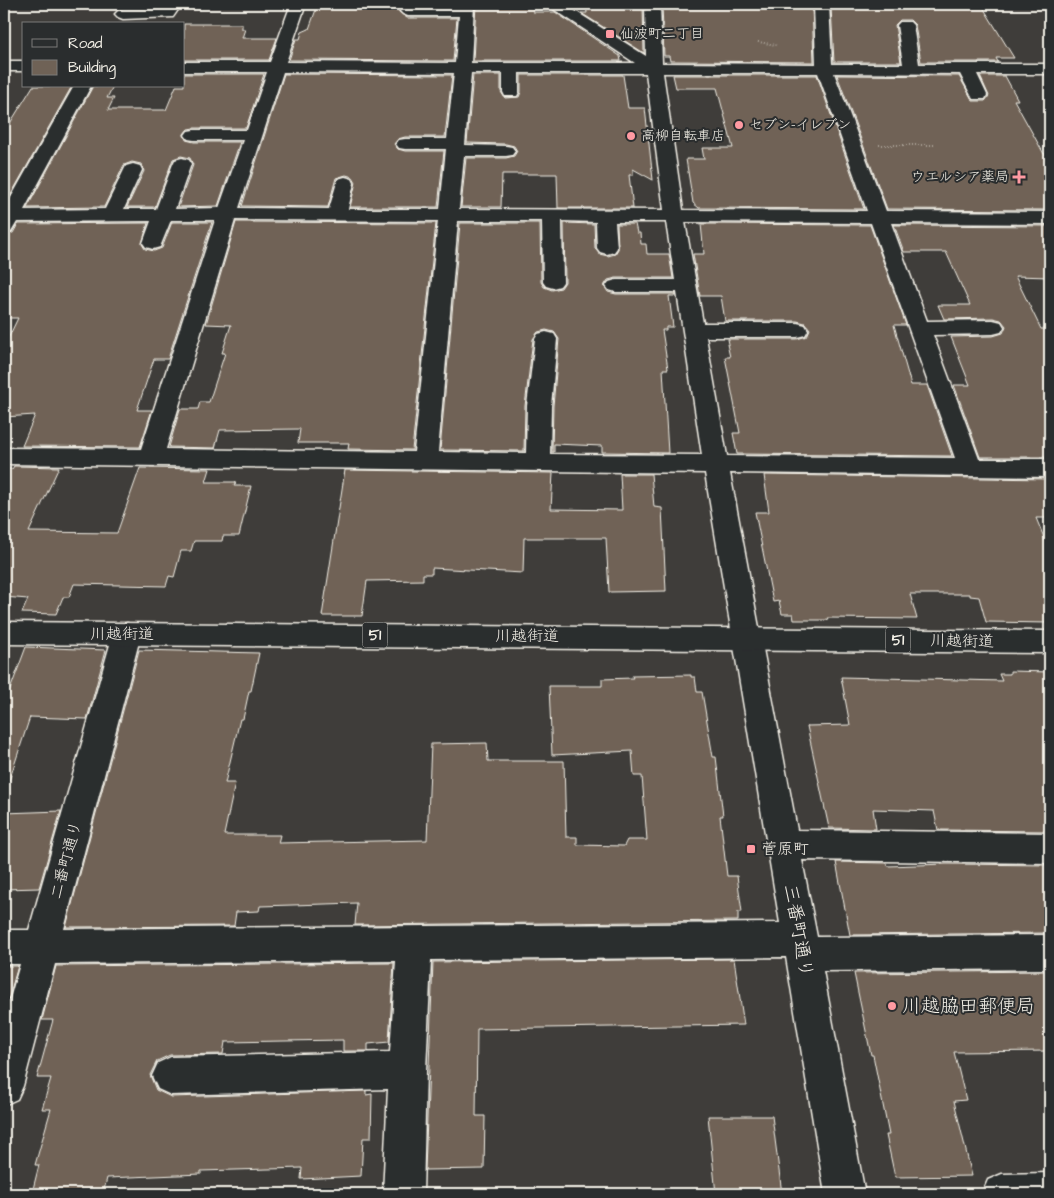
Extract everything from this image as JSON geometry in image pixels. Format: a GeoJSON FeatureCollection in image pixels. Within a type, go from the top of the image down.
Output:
{"type":"FeatureCollection","features":[{"type":"Feature","properties":{"kind":"street"},"geometry":{"type":"LineString","coordinates":[[123,14],[168,14],[174,4]]}},
{"type":"Feature","properties":{"kind":"street"},"geometry":{"type":"LineString","coordinates":[[150,457],[227,214],[298,4]]}},
{"type":"Feature","properties":{"kind":"street"},"geometry":{"type":"LineString","coordinates":[[409,4],[408,11],[466,8],[463,68],[425,461]]}},
{"type":"Feature","properties":{"kind":"street"},"geometry":{"type":"LineString","coordinates":[[554,4],[654,68]]}},
{"type":"Feature","properties":{"kind":"street","name":"三番町通り"},"geometry":{"type":"LineString","coordinates":[[653,4],[654,68],[674,216],[695,330],[746,638],[845,1194]]}},
{"type":"Feature","properties":{"kind":"street"},"geometry":{"type":"LineString","coordinates":[[822,4],[824,68],[970,467]]}},
{"type":"Feature","properties":{"kind":"street"},"geometry":{"type":"LineString","coordinates":[[905,25],[912,68]]}},
{"type":"Feature","properties":{"kind":"street"},"geometry":{"type":"LineString","coordinates":[[4,66],[22,66]]}},
{"type":"Feature","properties":{"kind":"street"},"geometry":{"type":"LineString","coordinates":[[185,67],[1050,69]]}},
{"type":"Feature","properties":{"kind":"street"},"geometry":{"type":"LineString","coordinates":[[511,68],[511,92]]}},
{"type":"Feature","properties":{"kind":"street"},"geometry":{"type":"LineString","coordinates":[[966,69],[979,95]]}},
{"type":"Feature","properties":{"kind":"street"},"geometry":{"type":"LineString","coordinates":[[6,220],[82,88]]}},
{"type":"Feature","properties":{"kind":"street"},"geometry":{"type":"LineString","coordinates":[[194,135],[253,135]]}},
{"type":"Feature","properties":{"kind":"street"},"geometry":{"type":"LineString","coordinates":[[405,144],[506,151]]}},
{"type":"Feature","properties":{"kind":"street"},"geometry":{"type":"LineString","coordinates":[[153,243],[182,164]]}},
{"type":"Feature","properties":{"kind":"street"},"geometry":{"type":"LineString","coordinates":[[112,215],[133,170]]}},
{"type":"Feature","properties":{"kind":"street"},"geometry":{"type":"LineString","coordinates":[[337,215],[345,184]]}},
{"type":"Feature","properties":{"kind":"street"},"geometry":{"type":"LineString","coordinates":[[6,220],[164,214],[880,217],[1017,226],[1050,218]]}},
{"type":"Feature","properties":{"kind":"street"},"geometry":{"type":"LineString","coordinates":[[552,216],[554,282]]}},
{"type":"Feature","properties":{"kind":"street"},"geometry":{"type":"LineString","coordinates":[[605,216],[607,248]]}},
{"type":"Feature","properties":{"kind":"street"},"geometry":{"type":"LineString","coordinates":[[616,286],[686,286]]}},
{"type":"Feature","properties":{"kind":"street"},"geometry":{"type":"LineString","coordinates":[[920,328],[993,328]]}},
{"type":"Feature","properties":{"kind":"street"},"geometry":{"type":"LineString","coordinates":[[695,330],[797,330]]}},
{"type":"Feature","properties":{"kind":"street"},"geometry":{"type":"LineString","coordinates":[[538,462],[539,406],[546,339]]}},
{"type":"Feature","properties":{"kind":"street"},"geometry":{"type":"LineString","coordinates":[[4,456],[1050,468]]}},
{"type":"Feature","properties":{"kind":"street","name":"川越街道"},"geometry":{"type":"LineString","coordinates":[[4,633],[1050,642]]}},
{"type":"Feature","properties":{"kind":"street","name":"二番町通り"},"geometry":{"type":"LineString","coordinates":[[4,1086],[127,634]]}},
{"type":"Feature","properties":{"kind":"street"},"geometry":{"type":"LineString","coordinates":[[783,845],[1050,848]]}},
{"type":"Feature","properties":{"kind":"street"},"geometry":{"type":"LineString","coordinates":[[403,1194],[407,1070],[415,944]]}},
{"type":"Feature","properties":{"kind":"street"},"geometry":{"type":"LineString","coordinates":[[4,947],[415,944],[801,947],[1050,952]]}},
{"type":"Feature","properties":{"kind":"street"},"geometry":{"type":"LineString","coordinates":[[171,1076],[407,1070]]}},
{"type":"Feature","properties":{"kind":"street"},"geometry":{"type":"LineString","coordinates":[[1002,1194],[1050,1193]]}},
{"type":"Feature","properties":{"kind":"path"},"geometry":{"type":"LineString","coordinates":[[853,144],[936,145]]}},
{"type":"Feature","properties":{"kind":"building"},"geometry":{"type":"Polygon","coordinates":[[[318,4],[399,4],[399,12],[407,18],[457,18],[453,61],[289,60],[296,39],[300,39],[302,32],[309,29],[318,4]]]}},
{"type":"Feature","properties":{"kind":"building"},"geometry":{"type":"Polygon","coordinates":[[[476,4],[533,4],[533,12],[555,12],[620,56],[621,61],[473,61],[476,4]]]}},
{"type":"Feature","properties":{"kind":"building"},"geometry":{"type":"Polygon","coordinates":[[[586,4],[643,5],[644,53],[581,13],[587,13],[586,4]]]}},
{"type":"Feature","properties":{"kind":"building"},"geometry":{"type":"Polygon","coordinates":[[[783,4],[812,6],[814,62],[670,61],[669,56],[664,56],[662,5],[783,4]]]}},
{"type":"Feature","properties":{"kind":"building"},"geometry":{"type":"Polygon","coordinates":[[[856,4],[981,4],[1014,58],[996,58],[998,62],[921,62],[915,25],[910,20],[900,20],[895,25],[901,62],[834,62],[831,7],[857,9],[856,4]]]}},
{"type":"Feature","properties":{"kind":"building"},"geometry":{"type":"Polygon","coordinates":[[[185,24],[242,24],[242,29],[245,29],[242,38],[277,38],[269,60],[185,60],[185,24]]]}},
{"type":"Feature","properties":{"kind":"building"},"geometry":{"type":"Polygon","coordinates":[[[185,74],[264,74],[246,128],[194,128],[188,129],[184,134],[186,140],[194,142],[240,142],[218,206],[178,207],[193,165],[190,158],[181,156],[173,159],[155,207],[127,207],[144,171],[141,164],[132,162],[124,165],[104,207],[27,208],[92,88],[112,88],[107,98],[114,98],[108,110],[166,110],[175,88],[185,88],[185,74]]]}},
{"type":"Feature","properties":{"kind":"building"},"geometry":{"type":"Polygon","coordinates":[[[284,74],[452,75],[445,137],[405,137],[398,139],[394,144],[398,149],[405,151],[444,151],[438,207],[350,207],[356,182],[353,177],[346,175],[336,178],[328,207],[242,206],[284,74]]]}},
{"type":"Feature","properties":{"kind":"building"},"geometry":{"type":"Polygon","coordinates":[[[473,75],[501,75],[501,92],[505,98],[519,97],[521,92],[521,75],[623,75],[628,108],[645,108],[653,180],[633,169],[633,175],[629,175],[633,208],[558,208],[557,174],[502,174],[501,207],[461,207],[466,158],[506,158],[514,156],[517,151],[514,146],[506,144],[467,143],[473,75]]]}},
{"type":"Feature","properties":{"kind":"building"},"geometry":{"type":"Polygon","coordinates":[[[673,75],[817,75],[864,209],[699,208],[693,203],[686,159],[704,159],[702,148],[733,148],[717,88],[676,88],[673,75]]]}},
{"type":"Feature","properties":{"kind":"building"},"geometry":{"type":"Polygon","coordinates":[[[837,75],[959,76],[973,101],[985,101],[989,96],[980,76],[1005,76],[1018,100],[1014,100],[1044,154],[1050,154],[1050,210],[887,209],[837,75]]]}},
{"type":"Feature","properties":{"kind":"building"},"geometry":{"type":"Polygon","coordinates":[[[32,88],[71,88],[4,207],[4,133],[32,88]]]}},
{"type":"Feature","properties":{"kind":"building"},"geometry":{"type":"Polygon","coordinates":[[[172,222],[212,222],[168,359],[154,359],[137,410],[152,410],[140,447],[22,446],[35,415],[4,417],[4,347],[18,318],[4,318],[4,236],[13,233],[18,224],[148,223],[142,244],[145,249],[154,251],[162,248],[172,222]]]}},
{"type":"Feature","properties":{"kind":"building"},"geometry":{"type":"Polygon","coordinates":[[[236,222],[436,223],[412,450],[348,449],[349,443],[298,443],[300,429],[220,430],[215,448],[169,447],[180,409],[198,409],[200,402],[209,402],[225,353],[222,353],[231,325],[206,324],[236,222]]]}},
{"type":"Feature","properties":{"kind":"building"},"geometry":{"type":"Polygon","coordinates":[[[460,223],[540,223],[541,282],[544,287],[552,290],[561,288],[565,282],[564,223],[594,224],[595,248],[599,254],[608,256],[615,254],[618,249],[617,224],[635,224],[637,233],[640,233],[641,244],[646,244],[647,254],[669,254],[673,278],[616,278],[608,280],[604,286],[608,292],[616,294],[675,294],[676,296],[669,296],[673,327],[666,327],[666,330],[662,330],[668,369],[663,369],[668,453],[602,452],[602,446],[554,444],[554,452],[552,452],[553,406],[559,339],[554,332],[546,330],[538,332],[533,339],[525,406],[524,451],[440,450],[460,223]]]}},
{"type":"Feature","properties":{"kind":"building"},"geometry":{"type":"Polygon","coordinates":[[[701,224],[870,225],[906,325],[894,325],[911,385],[927,385],[952,456],[737,454],[733,433],[740,433],[725,357],[730,357],[727,344],[729,344],[728,339],[797,339],[807,336],[810,329],[805,323],[797,321],[725,321],[721,296],[700,296],[693,254],[704,254],[701,224]]]}},
{"type":"Feature","properties":{"kind":"building"},"geometry":{"type":"Polygon","coordinates":[[[894,225],[1050,226],[1050,277],[1015,276],[1041,329],[1050,329],[1050,457],[980,457],[954,385],[970,385],[951,337],[993,336],[1003,333],[1006,326],[1001,320],[993,318],[944,319],[938,305],[970,305],[946,252],[904,252],[894,225]]]}},
{"type":"Feature","properties":{"kind":"building"},"geometry":{"type":"Polygon","coordinates":[[[14,466],[59,467],[29,532],[117,533],[140,468],[210,469],[206,482],[236,482],[234,486],[251,486],[239,536],[223,536],[222,541],[194,541],[191,551],[181,551],[174,577],[169,576],[166,586],[74,584],[69,597],[63,597],[56,614],[22,613],[28,599],[4,597],[4,469],[12,469],[14,466]]]}},
{"type":"Feature","properties":{"kind":"building"},"geometry":{"type":"Polygon","coordinates":[[[345,470],[553,473],[551,509],[622,510],[620,474],[651,474],[654,507],[662,508],[666,591],[609,592],[606,538],[524,538],[523,573],[432,568],[432,574],[423,574],[423,580],[367,581],[362,616],[322,616],[345,470]]]}},
{"type":"Feature","properties":{"kind":"building"},"geometry":{"type":"Polygon","coordinates":[[[764,475],[1050,479],[1050,518],[1036,518],[1050,552],[1050,623],[986,622],[979,597],[970,596],[970,594],[910,594],[917,619],[827,618],[828,620],[794,620],[793,614],[782,614],[779,601],[773,602],[755,512],[769,512],[764,475]]]}},
{"type":"Feature","properties":{"kind":"building"},"geometry":{"type":"Polygon","coordinates":[[[26,647],[106,650],[87,719],[30,717],[9,781],[4,780],[4,706],[26,647]]]}},
{"type":"Feature","properties":{"kind":"building"},"geometry":{"type":"Polygon","coordinates":[[[139,650],[259,653],[251,691],[249,691],[243,719],[240,719],[225,783],[235,783],[224,835],[280,835],[278,843],[427,840],[431,744],[487,743],[488,761],[564,761],[566,837],[577,837],[577,845],[624,846],[627,840],[647,840],[642,776],[634,776],[632,751],[552,755],[549,686],[602,686],[602,679],[633,678],[632,676],[691,675],[691,677],[695,677],[697,692],[702,692],[713,757],[716,757],[723,816],[720,816],[727,876],[737,876],[742,912],[738,912],[738,921],[355,925],[357,903],[260,906],[259,911],[236,912],[234,926],[66,927],[139,650]]]}},
{"type":"Feature","properties":{"kind":"building"},"geometry":{"type":"Polygon","coordinates":[[[1010,671],[1050,672],[1050,831],[938,830],[934,811],[873,809],[876,829],[829,828],[807,726],[850,725],[841,677],[1002,681],[999,674],[1010,674],[1010,671]]]}},
{"type":"Feature","properties":{"kind":"building"},"geometry":{"type":"Polygon","coordinates":[[[61,811],[39,888],[4,889],[4,813],[61,811]]]}},
{"type":"Feature","properties":{"kind":"building"},"geometry":{"type":"Polygon","coordinates":[[[836,862],[887,863],[888,866],[946,864],[1050,865],[1050,933],[850,935],[836,862]]]}},
{"type":"Feature","properties":{"kind":"building"},"geometry":{"type":"Polygon","coordinates":[[[734,959],[744,1025],[477,1029],[476,1116],[485,1116],[484,1169],[425,1170],[433,962],[734,959]]]}},
{"type":"Feature","properties":{"kind":"building"},"geometry":{"type":"Polygon","coordinates":[[[394,963],[389,1042],[368,1044],[368,1051],[343,1051],[343,1040],[225,1042],[223,1054],[170,1055],[157,1061],[150,1075],[156,1090],[171,1097],[366,1091],[366,1095],[372,1094],[371,1138],[363,1138],[361,1176],[301,1179],[302,1168],[201,1171],[201,1174],[107,1178],[103,1194],[32,1193],[39,1165],[35,1165],[51,1109],[42,1109],[51,1078],[37,1078],[53,1020],[42,1020],[56,966],[394,963]]]}},
{"type":"Feature","properties":{"kind":"building"},"geometry":{"type":"Polygon","coordinates":[[[4,966],[18,966],[4,1014],[4,966]]]}},
{"type":"Feature","properties":{"kind":"building"},"geometry":{"type":"Polygon","coordinates":[[[1050,971],[1050,1051],[954,1052],[966,1100],[954,1101],[972,1176],[895,1177],[886,1135],[889,1135],[873,1055],[871,1055],[854,973],[1050,971]]]}},
{"type":"Feature","properties":{"kind":"building"},"geometry":{"type":"Polygon","coordinates":[[[708,1116],[772,1116],[782,1194],[716,1194],[708,1116]]]}},
{"type":"Feature","properties":{"kind":"place","name":"仙波町二丁目"},"geometry":{"type":"Point","coordinates":[610,34]}},
{"type":"Feature","properties":{"kind":"place","name":"セブン-イレブン"},"geometry":{"type":"Point","coordinates":[739,125]}},
{"type":"Feature","properties":{"kind":"place","name":"高柳自転車店"},"geometry":{"type":"Point","coordinates":[631,136]}},
{"type":"Feature","properties":{"kind":"place","name":"ウエルシア薬局"},"geometry":{"type":"Point","coordinates":[1019,177]}},
{"type":"Feature","properties":{"kind":"place","name":"菅原町"},"geometry":{"type":"Point","coordinates":[751,849]}},
{"type":"Feature","properties":{"kind":"place","name":"川越脇田郵便局"},"geometry":{"type":"Point","coordinates":[892,1006]}}]}
